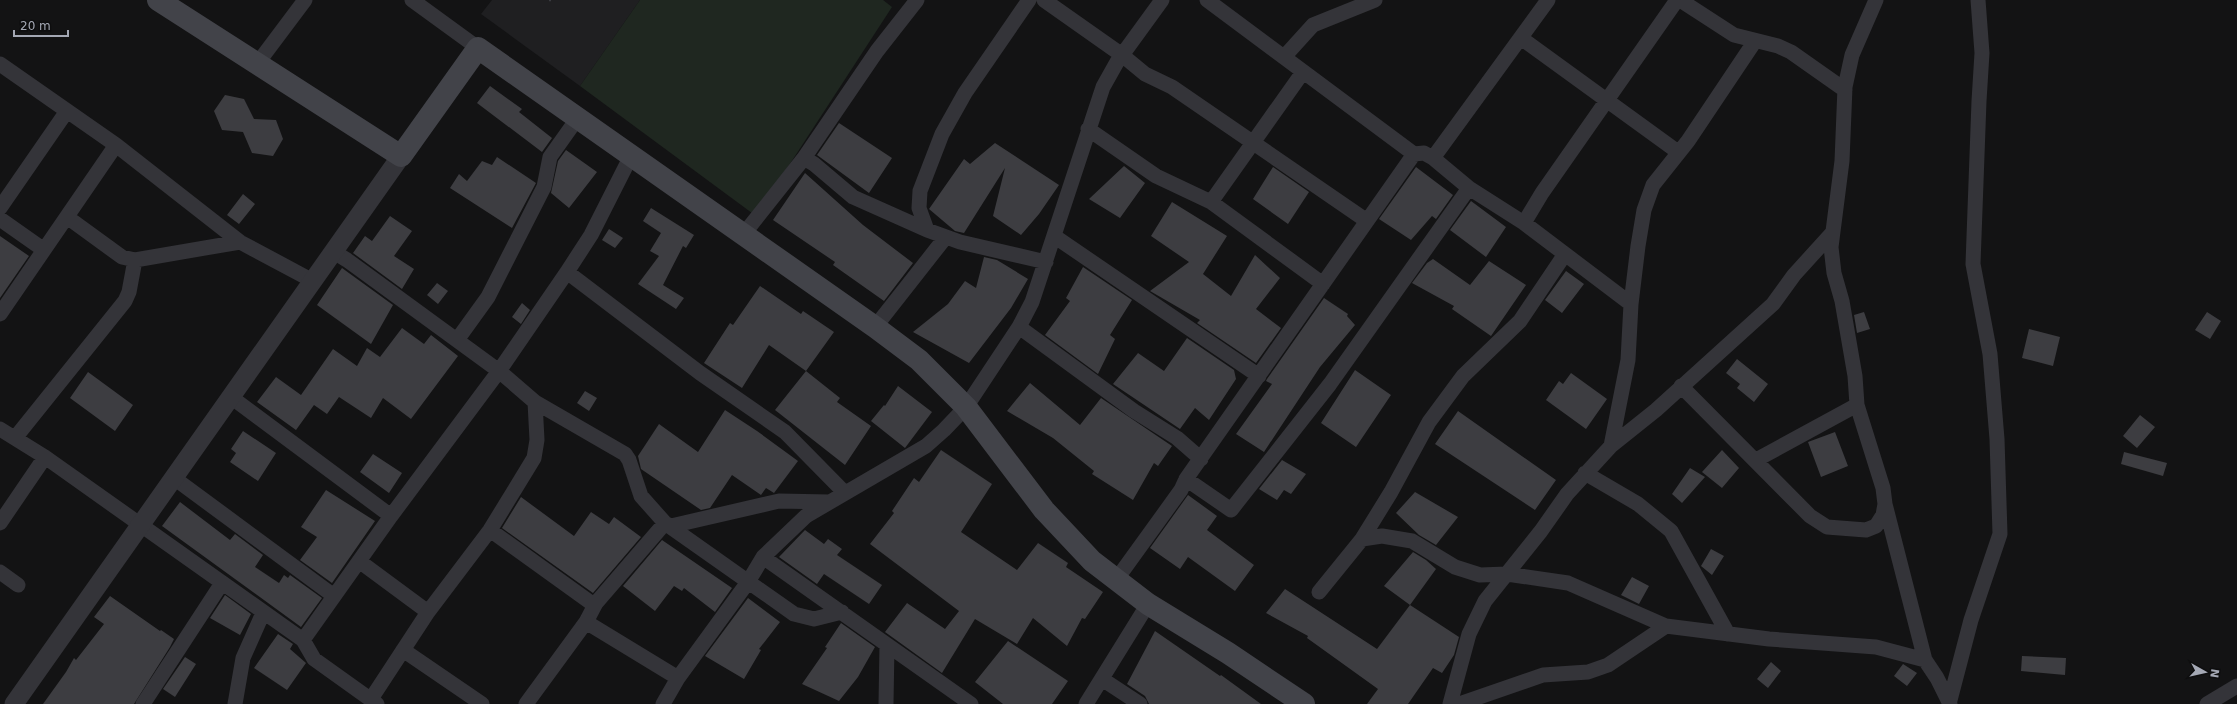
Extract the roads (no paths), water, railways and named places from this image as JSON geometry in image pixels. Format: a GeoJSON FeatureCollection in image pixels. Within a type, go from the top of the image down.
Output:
{"type":"FeatureCollection","features":[{"type":"Feature","properties":{"kind":"main road"},"geometry":{"type":"LineString","coordinates":[[158,0],[401,156],[478,48],[875,327],[919,360],[966,407],[1044,510],[1092,561],[1148,604],[1228,653],[1304,704]]}},
{"type":"Feature","properties":{"kind":"street"},"geometry":{"type":"LineString","coordinates":[[257,64],[305,0]]}},
{"type":"Feature","properties":{"kind":"street"},"geometry":{"type":"LineString","coordinates":[[412,0],[478,48]]}},
{"type":"Feature","properties":{"kind":"street"},"geometry":{"type":"LineString","coordinates":[[743,234],[804,158],[877,51],[917,0]]}},
{"type":"Feature","properties":{"kind":"street"},"geometry":{"type":"LineString","coordinates":[[927,230],[919,208],[920,191],[942,134],[964,93],[1029,0]]}},
{"type":"Feature","properties":{"kind":"street"},"geometry":{"type":"LineString","coordinates":[[1044,0],[1122,55],[1145,74],[1172,87],[1367,222]]}},
{"type":"Feature","properties":{"kind":"street"},"geometry":{"type":"LineString","coordinates":[[665,703],[678,678],[748,582],[763,557],[806,516],[926,446],[966,407],[1019,327],[1032,302],[1088,129],[1104,87],[1122,55],[1162,0]]}},
{"type":"Feature","properties":{"kind":"street"},"geometry":{"type":"LineString","coordinates":[[1207,0],[1414,154],[1424,153],[1433,158],[1469,188],[1524,223],[1631,304]]}},
{"type":"Feature","properties":{"kind":"street"},"geometry":{"type":"LineString","coordinates":[[1284,57],[1312,25],[1374,0]]}},
{"type":"Feature","properties":{"kind":"street"},"geometry":{"type":"LineString","coordinates":[[1433,158],[1548,0]]}},
{"type":"Feature","properties":{"kind":"street"},"geometry":{"type":"LineString","coordinates":[[1524,223],[1542,193],[1678,0],[1726,31],[1755,41],[1778,46],[1790,52],[1845,90]]}},
{"type":"Feature","properties":{"kind":"street"},"geometry":{"type":"LineString","coordinates":[[1876,0],[1852,55],[1845,90],[1842,161],[1832,232],[1833,268],[1842,301],[1855,376],[1857,405],[1884,488],[1885,504],[1925,660],[1937,678],[1949,704]]}},
{"type":"Feature","properties":{"kind":"street"},"geometry":{"type":"LineString","coordinates":[[1949,704],[1971,620],[2000,534],[1997,454],[1990,354],[1973,264],[1978,101],[1982,53],[1978,0]]}},
{"type":"Feature","properties":{"kind":"street"},"geometry":{"type":"LineString","coordinates":[[1521,38],[1678,152]]}},
{"type":"Feature","properties":{"kind":"street"},"geometry":{"type":"LineString","coordinates":[[1611,446],[1628,360],[1631,304],[1644,210],[1653,185],[1678,152],[1755,41]]}},
{"type":"Feature","properties":{"kind":"street"},"geometry":{"type":"LineString","coordinates":[[0,64],[116,145],[240,242],[313,281]]}},
{"type":"Feature","properties":{"kind":"street"},"geometry":{"type":"LineString","coordinates":[[1212,202],[1252,141],[1303,72]]}},
{"type":"Feature","properties":{"kind":"street"},"geometry":{"type":"LineString","coordinates":[[0,208],[67,110]]}},
{"type":"Feature","properties":{"kind":"street"},"geometry":{"type":"LineString","coordinates":[[457,340],[488,297],[544,187],[550,157],[577,119]]}},
{"type":"Feature","properties":{"kind":"street"},"geometry":{"type":"LineString","coordinates":[[1088,129],[1156,176],[1212,202],[1323,284]]}},
{"type":"Feature","properties":{"kind":"street"},"geometry":{"type":"LineString","coordinates":[[0,314],[116,145]]}},
{"type":"Feature","properties":{"kind":"street"},"geometry":{"type":"LineString","coordinates":[[1116,580],[1181,490],[1186,479],[1414,154]]}},
{"type":"Feature","properties":{"kind":"street"},"geometry":{"type":"LineString","coordinates":[[14,704],[401,156]]}},
{"type":"Feature","properties":{"kind":"street"},"geometry":{"type":"LineString","coordinates":[[303,640],[390,516],[499,371],[567,272],[591,235],[631,156]]}},
{"type":"Feature","properties":{"kind":"street"},"geometry":{"type":"LineString","coordinates":[[804,158],[829,176],[853,197],[945,238],[1046,262]]}},
{"type":"Feature","properties":{"kind":"street"},"geometry":{"type":"LineString","coordinates":[[1186,479],[1231,510],[1330,384],[1469,188]]}},
{"type":"Feature","properties":{"kind":"street"},"geometry":{"type":"LineString","coordinates":[[67,217],[122,257],[135,260],[240,242]]}},
{"type":"Feature","properties":{"kind":"street"},"geometry":{"type":"LineString","coordinates":[[0,219],[44,250]]}},
{"type":"Feature","properties":{"kind":"street"},"geometry":{"type":"LineString","coordinates":[[1450,704],[1469,634],[1485,601],[1541,531],[1553,511],[1585,473],[1611,446],[1656,410],[1773,304],[1794,275],[1832,232]]}},
{"type":"Feature","properties":{"kind":"street"},"geometry":{"type":"LineString","coordinates":[[1054,236],[1259,376]]}},
{"type":"Feature","properties":{"kind":"street"},"geometry":{"type":"LineString","coordinates":[[875,327],[945,238]]}},
{"type":"Feature","properties":{"kind":"street"},"geometry":{"type":"LineString","coordinates":[[334,252],[499,371],[535,402],[625,454],[641,496],[668,524],[748,582],[794,614],[804,618],[814,619],[842,612]]}},
{"type":"Feature","properties":{"kind":"street"},"geometry":{"type":"LineString","coordinates":[[1319,592],[1362,539],[1391,492],[1429,422],[1463,376],[1520,321],[1565,254]]}},
{"type":"Feature","properties":{"kind":"street"},"geometry":{"type":"LineString","coordinates":[[15,438],[125,300],[129,292],[135,260]]}},
{"type":"Feature","properties":{"kind":"street"},"geometry":{"type":"LineString","coordinates":[[567,272],[700,373],[785,432],[845,493]]}},
{"type":"Feature","properties":{"kind":"street"},"geometry":{"type":"LineString","coordinates":[[1019,327],[1134,411],[1177,438],[1201,459]]}},
{"type":"Feature","properties":{"kind":"street"},"geometry":{"type":"LineString","coordinates":[[1681,386],[1810,516],[1827,527],[1866,530],[1876,526],[1883,515],[1885,504]]}},
{"type":"Feature","properties":{"kind":"street"},"geometry":{"type":"LineString","coordinates":[[231,397],[390,516]]}},
{"type":"Feature","properties":{"kind":"street"},"geometry":{"type":"LineString","coordinates":[[0,429],[44,457],[303,640],[314,659],[374,701],[402,650],[428,612],[490,530],[534,458],[537,440],[535,402]]}},
{"type":"Feature","properties":{"kind":"street"},"geometry":{"type":"LineString","coordinates":[[1756,460],[1857,405]]}},
{"type":"Feature","properties":{"kind":"street"},"geometry":{"type":"LineString","coordinates":[[0,523],[44,457]]}},
{"type":"Feature","properties":{"kind":"street"},"geometry":{"type":"LineString","coordinates":[[1585,473],[1638,504],[1670,531],[1728,634]]}},
{"type":"Feature","properties":{"kind":"street"},"geometry":{"type":"LineString","coordinates":[[174,478],[334,596]]}},
{"type":"Feature","properties":{"kind":"street"},"geometry":{"type":"LineString","coordinates":[[526,704],[586,622],[596,603],[668,524],[779,501],[829,502]]}},
{"type":"Feature","properties":{"kind":"street"},"geometry":{"type":"LineString","coordinates":[[490,530],[594,605],[596,603]]}},
{"type":"Feature","properties":{"kind":"street"},"geometry":{"type":"LineString","coordinates":[[1362,539],[1382,536],[1412,541],[1455,567],[1480,575],[1507,574],[1568,583],[1666,626],[1769,640],[1876,647],[1925,660]]}},
{"type":"Feature","properties":{"kind":"street"},"geometry":{"type":"LineString","coordinates":[[763,557],[971,704]]}},
{"type":"Feature","properties":{"kind":"street"},"geometry":{"type":"LineString","coordinates":[[359,561],[428,612]]}},
{"type":"Feature","properties":{"kind":"street"},"geometry":{"type":"LineString","coordinates":[[0,572],[18,584]]}},
{"type":"Feature","properties":{"kind":"street"},"geometry":{"type":"LineString","coordinates":[[144,704],[222,582]]}},
{"type":"Feature","properties":{"kind":"street"},"geometry":{"type":"LineString","coordinates":[[1086,704],[1148,604]]}},
{"type":"Feature","properties":{"kind":"street"},"geometry":{"type":"LineString","coordinates":[[235,704],[243,658],[263,613]]}},
{"type":"Feature","properties":{"kind":"street"},"geometry":{"type":"LineString","coordinates":[[586,622],[678,678]]}},
{"type":"Feature","properties":{"kind":"street"},"geometry":{"type":"LineString","coordinates":[[1459,704],[1543,676],[1588,672],[1608,665],[1666,626]]}},
{"type":"Feature","properties":{"kind":"street"},"geometry":{"type":"LineString","coordinates":[[886,704],[887,645]]}},
{"type":"Feature","properties":{"kind":"street"},"geometry":{"type":"LineString","coordinates":[[402,650],[482,704]]}},
{"type":"Feature","properties":{"kind":"street"},"geometry":{"type":"LineString","coordinates":[[1102,679],[1140,704]]}},
{"type":"Feature","properties":{"kind":"street"},"geometry":{"type":"LineString","coordinates":[[2207,704],[2237,686]]}}]}
